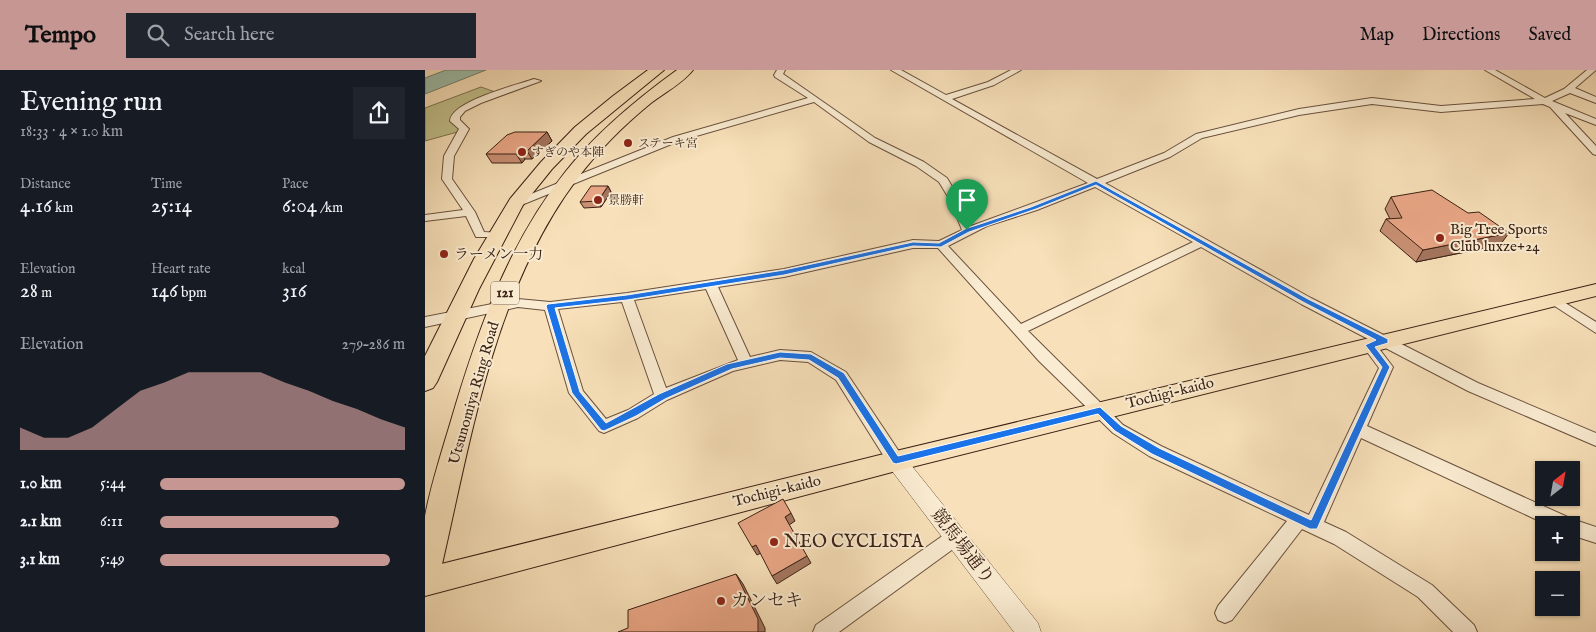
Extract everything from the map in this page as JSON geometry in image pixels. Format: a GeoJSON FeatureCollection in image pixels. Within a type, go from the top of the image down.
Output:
{"type":"FeatureCollection","features":[{"type":"Feature","properties":{"kind":"highway","name":"121"},"geometry":{"type":"LineString","coordinates":[[425,382],[454,315],[515,204],[554,156],[573,138],[622,96],[657,70]]}},
{"type":"Feature","properties":{"kind":"highway","name":"Utsunomiya Ring Road"},"geometry":{"type":"LineString","coordinates":[[425,573],[468,405],[499,306],[520,258],[545,214],[583,162],[628,116],[686,70]]}},
{"type":"Feature","properties":{"kind":"main road","name":"Tochigi-kaido"},"geometry":{"type":"LineString","coordinates":[[425,582],[896,460],[1596,290]]}},
{"type":"Feature","properties":{"kind":"street"},"geometry":{"type":"LineString","coordinates":[[781,70],[778,75],[815,99],[871,140],[920,164],[943,180],[955,200],[967,230]]}},
{"type":"Feature","properties":{"kind":"street"},"geometry":{"type":"LineString","coordinates":[[895,70],[1203,242],[1377,343],[1596,440]]}},
{"type":"Feature","properties":{"kind":"street"},"geometry":{"type":"LineString","coordinates":[[945,98],[983,88],[1002,80],[1017,70]]}},
{"type":"Feature","properties":{"kind":"street"},"geometry":{"type":"LineString","coordinates":[[1489,70],[1549,104],[1596,122]]}},
{"type":"Feature","properties":{"kind":"street"},"geometry":{"type":"LineString","coordinates":[[425,322],[518,303],[550,306],[627,297],[784,273],[913,244],[941,245],[967,230],[1033,208],[1167,155],[1199,136],[1299,112],[1372,101],[1441,109],[1549,104],[1592,74]]}},
{"type":"Feature","properties":{"kind":"street"},"geometry":{"type":"LineString","coordinates":[[497,235],[480,236],[470,212],[447,179],[449,156],[464,129],[455,121],[455,117],[462,109],[477,100],[537,81]]}},
{"type":"Feature","properties":{"kind":"street"},"geometry":{"type":"LineString","coordinates":[[1572,87],[1596,91]]}},
{"type":"Feature","properties":{"kind":"street"},"geometry":{"type":"LineString","coordinates":[[1572,87],[1596,100]]}},
{"type":"Feature","properties":{"kind":"street"},"geometry":{"type":"LineString","coordinates":[[515,204],[676,139],[739,119],[815,99]]}},
{"type":"Feature","properties":{"kind":"street"},"geometry":{"type":"LineString","coordinates":[[1549,104],[1596,152]]}},
{"type":"Feature","properties":{"kind":"street"},"geometry":{"type":"LineString","coordinates":[[425,218],[470,212]]}},
{"type":"Feature","properties":{"kind":"street"},"geometry":{"type":"LineString","coordinates":[[1019,330],[1203,242]]}},
{"type":"Feature","properties":{"kind":"street"},"geometry":{"type":"LineString","coordinates":[[941,245],[1019,330],[1118,429],[1155,451],[1340,538],[1425,591],[1467,632]]}},
{"type":"Feature","properties":{"kind":"street"},"geometry":{"type":"LineString","coordinates":[[710,284],[746,363]]}},
{"type":"Feature","properties":{"kind":"street"},"geometry":{"type":"LineString","coordinates":[[627,297],[662,396]]}},
{"type":"Feature","properties":{"kind":"street"},"geometry":{"type":"LineString","coordinates":[[1554,300],[1596,328]]}},
{"type":"Feature","properties":{"kind":"street"},"geometry":{"type":"LineString","coordinates":[[550,306],[576,393],[604,427],[633,414],[662,396],[730,366],[780,355],[811,357],[841,376],[896,460]]}},
{"type":"Feature","properties":{"kind":"street"},"geometry":{"type":"LineString","coordinates":[[1225,613],[1306,522],[1358,429],[1386,367],[1377,343]]}},
{"type":"Feature","properties":{"kind":"street"},"geometry":{"type":"LineString","coordinates":[[1358,429],[1546,516]]}},
{"type":"Feature","properties":{"kind":"street","name":"競馬場通り"},"geometry":{"type":"LineString","coordinates":[[896,460],[954,538],[1029,632]]}},
{"type":"Feature","properties":{"kind":"street"},"geometry":{"type":"LineString","coordinates":[[1580,530],[1596,534]]}},
{"type":"Feature","properties":{"kind":"street"},"geometry":{"type":"LineString","coordinates":[[823,632],[954,538]]}},
{"type":"Feature","properties":{"kind":"shaded area"},"geometry":{"type":"Polygon","coordinates":[[[446,70],[486,70],[425,94],[425,78],[446,70]]]}},
{"type":"Feature","properties":{"kind":"shaded area"},"geometry":{"type":"Polygon","coordinates":[[[481,87],[498,93],[458,109],[451,117],[461,131],[425,141],[425,108],[481,87]]]}},
{"type":"Feature","properties":{"kind":"building"},"geometry":{"type":"Polygon","coordinates":[[[515,132],[547,132],[527,151],[520,151],[516,154],[486,154],[507,135],[515,132]]]}},
{"type":"Feature","properties":{"kind":"building"},"geometry":{"type":"Polygon","coordinates":[[[591,186],[608,186],[598,201],[580,202],[591,186]]]}},
{"type":"Feature","properties":{"kind":"building","name":"Big Tree Sports Club luxze+24"},"geometry":{"type":"Polygon","coordinates":[[[1432,190],[1468,213],[1479,212],[1509,233],[1423,250],[1386,219],[1402,218],[1391,197],[1432,190]]]}},
{"type":"Feature","properties":{"kind":"building","name":"NEO CYCLISTA"},"geometry":{"type":"Polygon","coordinates":[[[783,499],[791,513],[785,517],[807,556],[772,576],[756,545],[752,547],[738,523],[783,499]]]}},
{"type":"Feature","properties":{"kind":"building","name":"カンセキ"},"geometry":{"type":"Polygon","coordinates":[[[736,574],[758,619],[758,632],[618,632],[628,628],[628,610],[736,574]]]}},
{"type":"Feature","properties":{"kind":"place","name":"ステーキ宮"},"geometry":{"type":"Point","coordinates":[628,143]}},
{"type":"Feature","properties":{"kind":"place","name":"すぎのや本陣"},"geometry":{"type":"Point","coordinates":[522,152]}},
{"type":"Feature","properties":{"kind":"place","name":"景勝軒"},"geometry":{"type":"Point","coordinates":[598,200]}},
{"type":"Feature","properties":{"kind":"place","name":"Big Tree Sports Club luxze+24"},"geometry":{"type":"Point","coordinates":[1440,238]}},
{"type":"Feature","properties":{"kind":"place","name":"ラーメン一力"},"geometry":{"type":"Point","coordinates":[444,254]}},
{"type":"Feature","properties":{"kind":"place","name":"NEO CYCLISTA"},"geometry":{"type":"Point","coordinates":[774,542]}},
{"type":"Feature","properties":{"kind":"place","name":"カンセキ"},"geometry":{"type":"Point","coordinates":[721,601]}},
{"type":"Feature","properties":{"kind":"route"},"geometry":{"type":"LineString","coordinates":[[1096,183],[1306,301],[1385,341],[1369,345],[1386,367],[1313,526],[1155,451],[1118,429],[1100,410],[896,460],[841,376],[811,357],[780,355],[730,366],[662,396],[633,414],[604,427],[576,393],[550,306],[627,297],[784,273],[913,244],[941,245],[967,230],[1033,208],[1096,183]]}}]}
